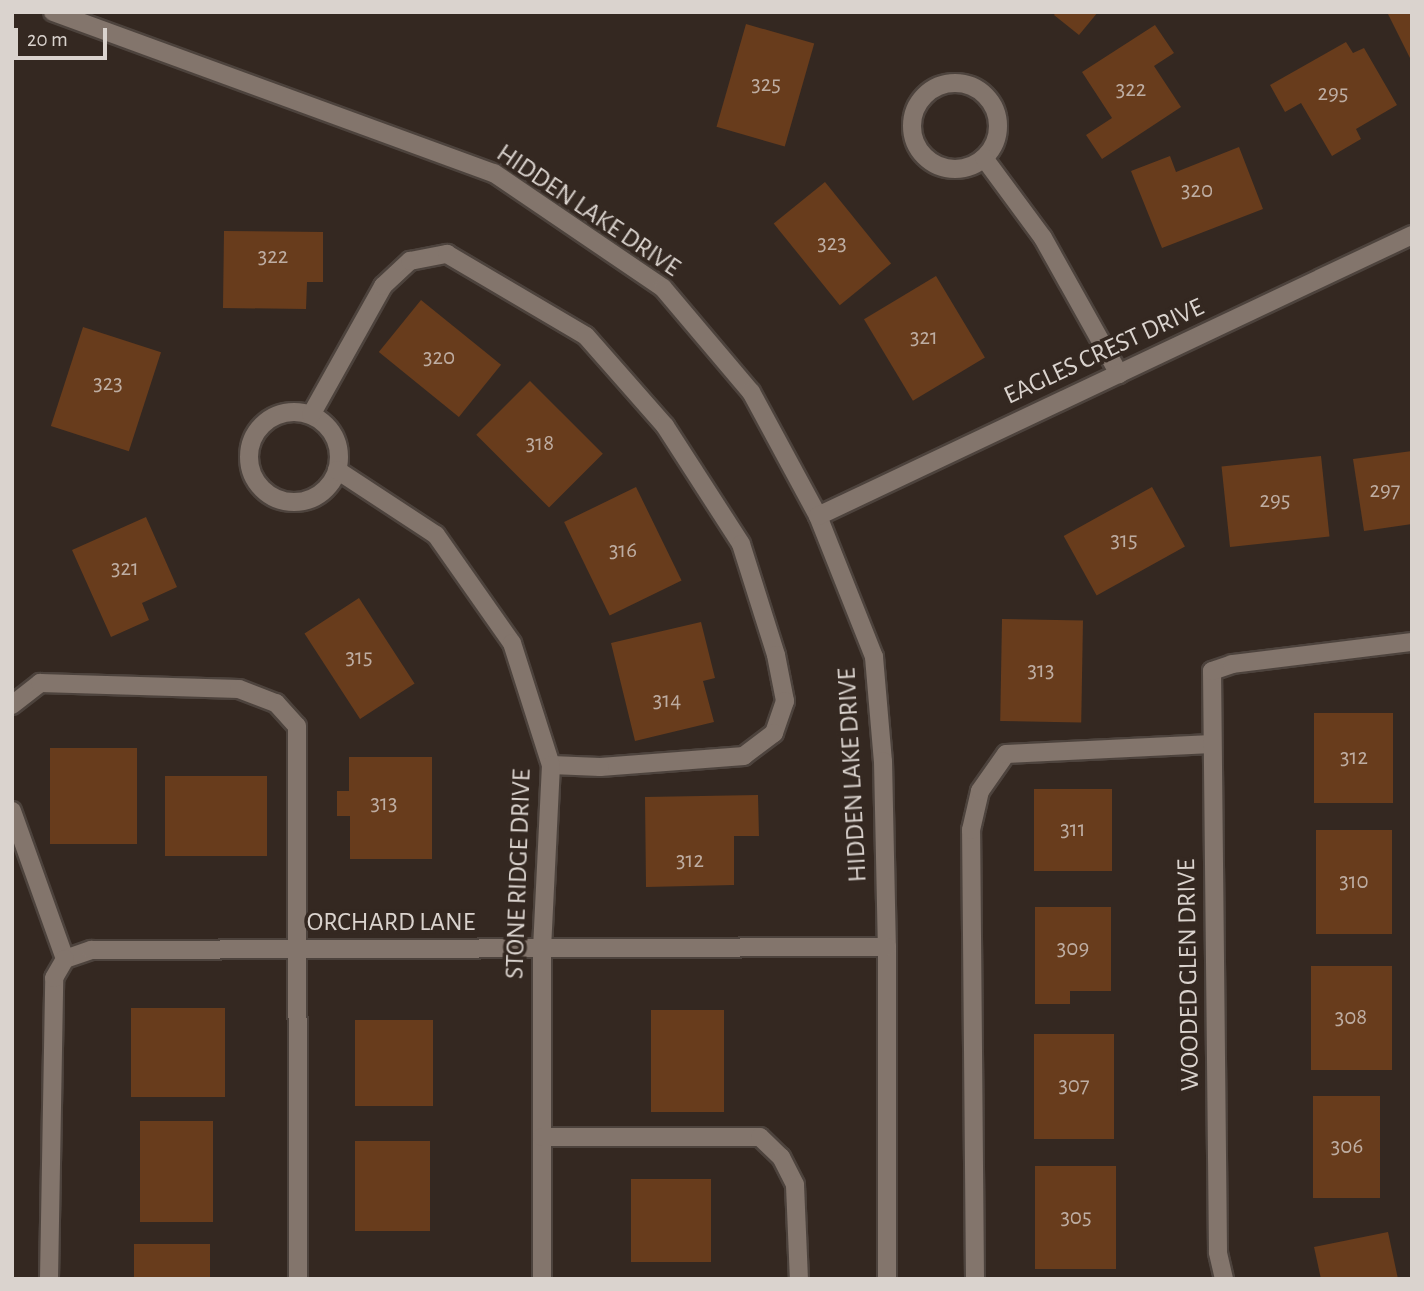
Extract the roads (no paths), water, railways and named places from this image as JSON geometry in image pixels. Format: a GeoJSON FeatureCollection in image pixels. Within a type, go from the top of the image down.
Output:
{"type":"FeatureCollection","features":[{"type":"Feature","properties":{"kind":"street","name":"HIDDEN LAKE DRIVE"},"geometry":{"type":"LineString","coordinates":[[53,12],[494,173],[663,288],[751,392],[818,516],[873,657],[883,761],[887,947],[887,1279]]}},
{"type":"Feature","properties":{"kind":"street"},"geometry":{"type":"LineString","coordinates":[[949,83],[962,83],[987,96],[994,107],[998,134],[984,158],[972,166],[950,168],[929,161],[919,150],[913,137],[912,122],[916,107],[925,95],[949,83]]}},
{"type":"Feature","properties":{"kind":"street"},"geometry":{"type":"LineString","coordinates":[[984,158],[1043,238],[1119,374]]}},
{"type":"Feature","properties":{"kind":"street","name":"EAGLES CREST DRIVE"},"geometry":{"type":"LineString","coordinates":[[818,516],[1412,235]]}},
{"type":"Feature","properties":{"kind":"street"},"geometry":{"type":"LineString","coordinates":[[311,415],[383,286],[410,261],[447,254],[586,337],[665,426],[741,544],[776,655],[785,701],[774,733],[744,756],[600,767],[551,765]]}},
{"type":"Feature","properties":{"kind":"street"},"geometry":{"type":"LineString","coordinates":[[295,412],[311,415],[322,422],[337,444],[337,470],[330,484],[318,494],[297,501],[274,498],[253,476],[250,446],[256,432],[267,421],[280,414],[295,412]]}},
{"type":"Feature","properties":{"kind":"street","name":"STONE RIDGE DRIVE"},"geometry":{"type":"LineString","coordinates":[[337,470],[436,535],[512,643],[551,765],[542,948],[542,1279]]}},
{"type":"Feature","properties":{"kind":"street","name":"WOODED GLEN DRIVE"},"geometry":{"type":"LineString","coordinates":[[1224,1279],[1219,1252],[1212,671],[1232,664],[1412,642]]}},
{"type":"Feature","properties":{"kind":"street"},"geometry":{"type":"LineString","coordinates":[[12,705],[40,682],[239,689],[276,703],[297,726],[298,1279]]}},
{"type":"Feature","properties":{"kind":"street"},"geometry":{"type":"LineString","coordinates":[[975,1279],[971,830],[980,791],[1006,754],[1212,744]]}},
{"type":"Feature","properties":{"kind":"street"},"geometry":{"type":"LineString","coordinates":[[12,811],[65,959],[54,978],[49,1279]]}},
{"type":"Feature","properties":{"kind":"street","name":"ORCHARD LANE"},"geometry":{"type":"LineString","coordinates":[[65,959],[91,950],[887,947]]}},
{"type":"Feature","properties":{"kind":"street"},"geometry":{"type":"LineString","coordinates":[[542,1136],[760,1136],[781,1157],[794,1185],[799,1279]]}}]}
